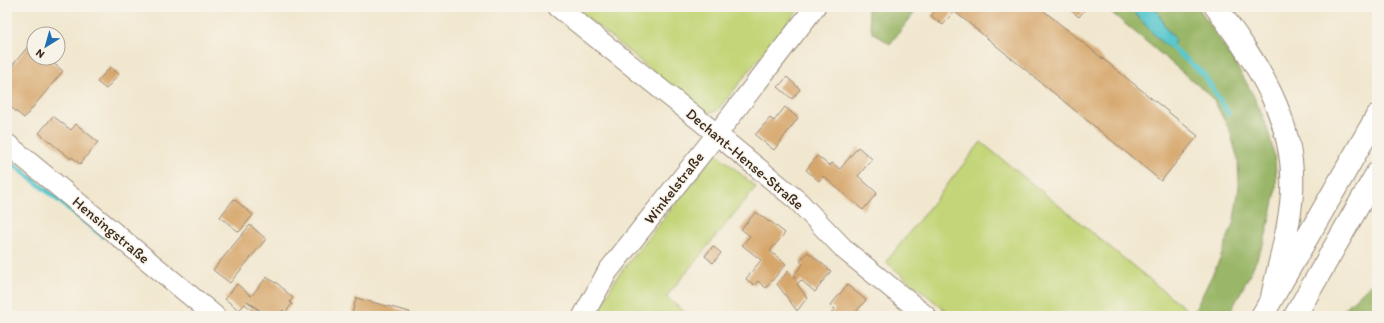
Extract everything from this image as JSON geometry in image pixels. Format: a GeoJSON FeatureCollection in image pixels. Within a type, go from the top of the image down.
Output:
{"type":"FeatureCollection","features":[{"type":"Feature","properties":{"kind":"highway"},"geometry":{"type":"LineString","coordinates":[[1216,7],[1245,48],[1273,95],[1282,118],[1289,143],[1292,167],[1292,200],[1290,216],[1272,297]]}},
{"type":"Feature","properties":{"kind":"highway"},"geometry":{"type":"LineString","coordinates":[[1262,316],[1377,116]]}},
{"type":"Feature","properties":{"kind":"highway"},"geometry":{"type":"LineString","coordinates":[[1295,316],[1377,173]]}},
{"type":"Feature","properties":{"kind":"street","name":"Dechant-Hense-Straße"},"geometry":{"type":"LineString","coordinates":[[558,7],[717,134],[798,202],[846,251],[926,316]]}},
{"type":"Feature","properties":{"kind":"street","name":"Winkelstraße"},"geometry":{"type":"LineString","coordinates":[[583,316],[608,271],[717,134],[815,7]]}},
{"type":"Feature","properties":{"kind":"street","name":"Hensingstraße"},"geometry":{"type":"LineString","coordinates":[[7,144],[215,316]]}},
{"type":"Feature","properties":{"kind":"green space"},"geometry":{"type":"Polygon","coordinates":[[[574,7],[800,7],[717,111],[704,113],[574,7]]]}},
{"type":"Feature","properties":{"kind":"green space"},"geometry":{"type":"Polygon","coordinates":[[[867,7],[919,7],[890,44],[872,32],[867,7]]]}},
{"type":"Feature","properties":{"kind":"green space"},"geometry":{"type":"Polygon","coordinates":[[[1105,7],[1198,7],[1239,70],[1252,92],[1262,115],[1270,139],[1275,164],[1275,197],[1264,242],[1252,271],[1228,316],[1192,316],[1220,259],[1234,221],[1239,186],[1238,160],[1230,131],[1212,97],[1105,7]]]}},
{"type":"Feature","properties":{"kind":"green space"},"geometry":{"type":"Polygon","coordinates":[[[981,142],[1192,314],[1192,316],[952,316],[886,262],[981,142]]]}},
{"type":"Feature","properties":{"kind":"green space"},"geometry":{"type":"Polygon","coordinates":[[[716,153],[756,187],[666,297],[689,316],[595,316],[617,277],[716,153]]]}},
{"type":"Feature","properties":{"kind":"green space"},"geometry":{"type":"Polygon","coordinates":[[[1377,278],[1377,316],[1337,316],[1377,278]]]}},
{"type":"Feature","properties":{"kind":"water"},"geometry":{"type":"Polygon","coordinates":[[[1129,7],[1155,7],[1166,28],[1176,40],[1170,49],[1158,39],[1129,7]]]}},
{"type":"Feature","properties":{"kind":"building"},"geometry":{"type":"Polygon","coordinates":[[[938,7],[1039,7],[1198,136],[1161,181],[954,11],[943,25],[931,16],[938,7]]]}},
{"type":"Feature","properties":{"kind":"building"},"geometry":{"type":"Polygon","coordinates":[[[1067,7],[1087,7],[1079,17],[1067,7]]]}},
{"type":"Feature","properties":{"kind":"building"},"geometry":{"type":"Polygon","coordinates":[[[26,49],[26,66],[57,66],[63,71],[24,118],[7,104],[7,72],[26,49]]]}},
{"type":"Feature","properties":{"kind":"building"},"geometry":{"type":"Polygon","coordinates":[[[110,67],[119,74],[106,89],[97,82],[110,67]]]}},
{"type":"Feature","properties":{"kind":"building"},"geometry":{"type":"Polygon","coordinates":[[[787,77],[800,89],[792,99],[778,87],[787,77]]]}},
{"type":"Feature","properties":{"kind":"building"},"geometry":{"type":"Polygon","coordinates":[[[785,107],[798,118],[774,150],[755,135],[770,118],[774,121],[785,107]]]}},
{"type":"Feature","properties":{"kind":"building"},"geometry":{"type":"Polygon","coordinates":[[[53,116],[71,130],[76,124],[98,142],[80,164],[72,157],[71,159],[39,133],[53,116]]]}},
{"type":"Feature","properties":{"kind":"building"},"geometry":{"type":"Polygon","coordinates":[[[858,147],[872,159],[858,176],[877,193],[863,210],[823,176],[819,181],[806,170],[817,156],[830,166],[832,163],[840,169],[858,147]]]}},
{"type":"Feature","properties":{"kind":"building"},"geometry":{"type":"Polygon","coordinates":[[[234,199],[253,215],[239,232],[220,217],[234,199]]]}},
{"type":"Feature","properties":{"kind":"building"},"geometry":{"type":"Polygon","coordinates":[[[756,212],[785,233],[770,251],[786,264],[766,288],[758,281],[754,285],[746,279],[761,260],[742,245],[750,236],[741,229],[756,212]]]}},
{"type":"Feature","properties":{"kind":"building"},"geometry":{"type":"Polygon","coordinates":[[[250,225],[266,239],[230,283],[213,270],[250,225]]]}},
{"type":"Feature","properties":{"kind":"building"},"geometry":{"type":"Polygon","coordinates":[[[713,246],[721,253],[713,263],[705,256],[713,246]]]}},
{"type":"Feature","properties":{"kind":"building"},"geometry":{"type":"Polygon","coordinates":[[[808,252],[831,271],[815,292],[801,280],[797,284],[807,298],[797,311],[777,284],[788,271],[794,279],[796,277],[794,275],[803,264],[800,261],[808,252]]]}},
{"type":"Feature","properties":{"kind":"building"},"geometry":{"type":"Polygon","coordinates":[[[267,277],[275,283],[276,282],[293,298],[290,302],[292,304],[285,313],[283,310],[278,316],[266,316],[247,301],[264,315],[259,316],[245,304],[239,310],[225,299],[237,284],[251,296],[267,277]]]}},
{"type":"Feature","properties":{"kind":"building"},"geometry":{"type":"Polygon","coordinates":[[[847,285],[866,300],[855,313],[858,316],[829,316],[835,309],[830,306],[847,285]]]}},
{"type":"Feature","properties":{"kind":"building"},"geometry":{"type":"Polygon","coordinates":[[[356,298],[410,312],[409,316],[358,316],[352,314],[356,298]]]}},
{"type":"Feature","properties":{"kind":"waterway"},"geometry":{"type":"LineString","coordinates":[[1167,43],[1204,75],[1228,113]]}},
{"type":"Feature","properties":{"kind":"waterway"},"geometry":{"type":"LineString","coordinates":[[7,159],[103,236]]}}]}
